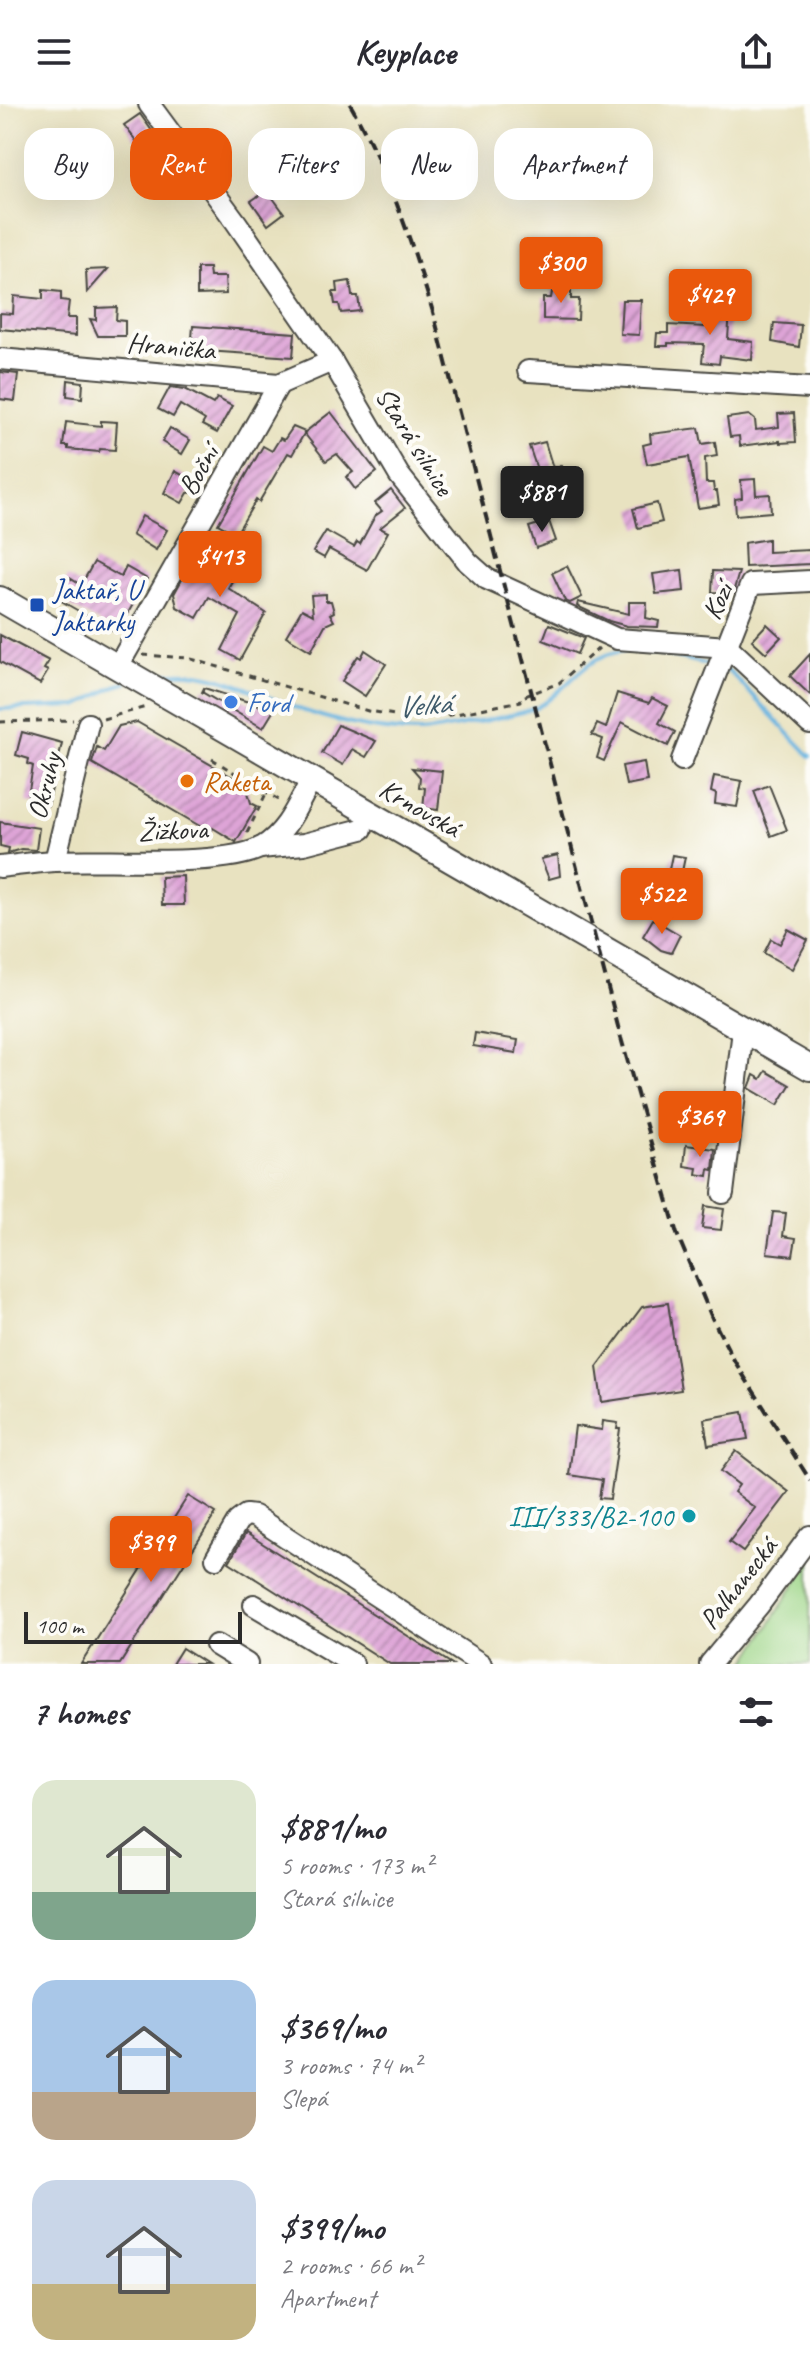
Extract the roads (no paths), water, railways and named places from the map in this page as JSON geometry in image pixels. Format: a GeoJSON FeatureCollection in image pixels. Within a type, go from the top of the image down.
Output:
{"type":"FeatureCollection","features":[{"type":"Feature","properties":{"kind":"main road","name":"Krnovská"},"geometry":{"type":"LineString","coordinates":[[0,599],[121,661],[164,694],[743,1030],[808,1064]]}},
{"type":"Feature","properties":{"kind":"street","name":"Stará silnice"},"geometry":{"type":"LineString","coordinates":[[149,104],[236,222],[332,361],[399,475],[468,562],[487,579],[617,639],[723,659]]}},
{"type":"Feature","properties":{"kind":"street","name":"Hranička"},"geometry":{"type":"LineString","coordinates":[[0,359],[279,384],[332,361]]}},
{"type":"Feature","properties":{"kind":"street"},"geometry":{"type":"LineString","coordinates":[[528,371],[810,388]]}},
{"type":"Feature","properties":{"kind":"street","name":"Boční"},"geometry":{"type":"LineString","coordinates":[[121,661],[279,384]]}},
{"type":"Feature","properties":{"kind":"street","name":"Kozí"},"geometry":{"type":"LineString","coordinates":[[723,659],[751,584],[810,581]]}},
{"type":"Feature","properties":{"kind":"street"},"geometry":{"type":"LineString","coordinates":[[682,760],[723,659],[810,724]]}},
{"type":"Feature","properties":{"kind":"street","name":"Okruhy"},"geometry":{"type":"LineString","coordinates":[[55,861],[88,724]]}},
{"type":"Feature","properties":{"kind":"street","name":"Žižkova"},"geometry":{"type":"LineString","coordinates":[[0,867],[55,861],[197,859],[236,855],[260,848],[281,833],[312,779]]}},
{"type":"Feature","properties":{"kind":"street"},"geometry":{"type":"LineString","coordinates":[[260,848],[304,844],[362,829]]}},
{"type":"Feature","properties":{"kind":"street"},"geometry":{"type":"LineString","coordinates":[[723,1193],[743,1030]]}},
{"type":"Feature","properties":{"kind":"street"},"geometry":{"type":"LineString","coordinates":[[216,1558],[238,1521],[246,1515],[254,1516],[481,1664]]}},
{"type":"Feature","properties":{"kind":"street","name":"Palhanecká"},"geometry":{"type":"LineString","coordinates":[[712,1663],[810,1536]]}},
{"type":"Feature","properties":{"kind":"street"},"geometry":{"type":"LineString","coordinates":[[254,1605],[353,1664]]}},
{"type":"Feature","properties":{"kind":"street"},"geometry":{"type":"LineString","coordinates":[[216,1645],[247,1664]]}},
{"type":"Feature","properties":{"kind":"waterway","name":"Velká"},"geometry":{"type":"LineString","coordinates":[[154,676],[193,673],[212,677],[333,719],[376,729],[419,732],[480,722],[538,707],[586,667],[608,654],[622,651],[655,653],[712,666]]}},
{"type":"Feature","properties":{"kind":"waterway","name":"Velká"},"geometry":{"type":"LineString","coordinates":[[724,670],[729,671],[810,756]]}},
{"type":"Feature","properties":{"kind":"waterway","name":"Velká"},"geometry":{"type":"LineString","coordinates":[[0,709],[78,706],[126,683]]}},
{"type":"Feature","properties":{"kind":"railway"},"geometry":{"type":"LineString","coordinates":[[350,104],[387,180],[433,312],[621,1038],[677,1234],[712,1318],[735,1362],[810,1480]]}},
{"type":"Feature","properties":{"kind":"place","name":"Jaktař, U Jaktarky"},"geometry":{"type":"Point","coordinates":[37,605]}},
{"type":"Feature","properties":{"kind":"place","name":"Ford"},"geometry":{"type":"Point","coordinates":[231,702]}},
{"type":"Feature","properties":{"kind":"place","name":"Raketa"},"geometry":{"type":"Point","coordinates":[187,781]}},
{"type":"Feature","properties":{"kind":"place","name":"III/333/B2-100"},"geometry":{"type":"Point","coordinates":[689,1516]}}]}
